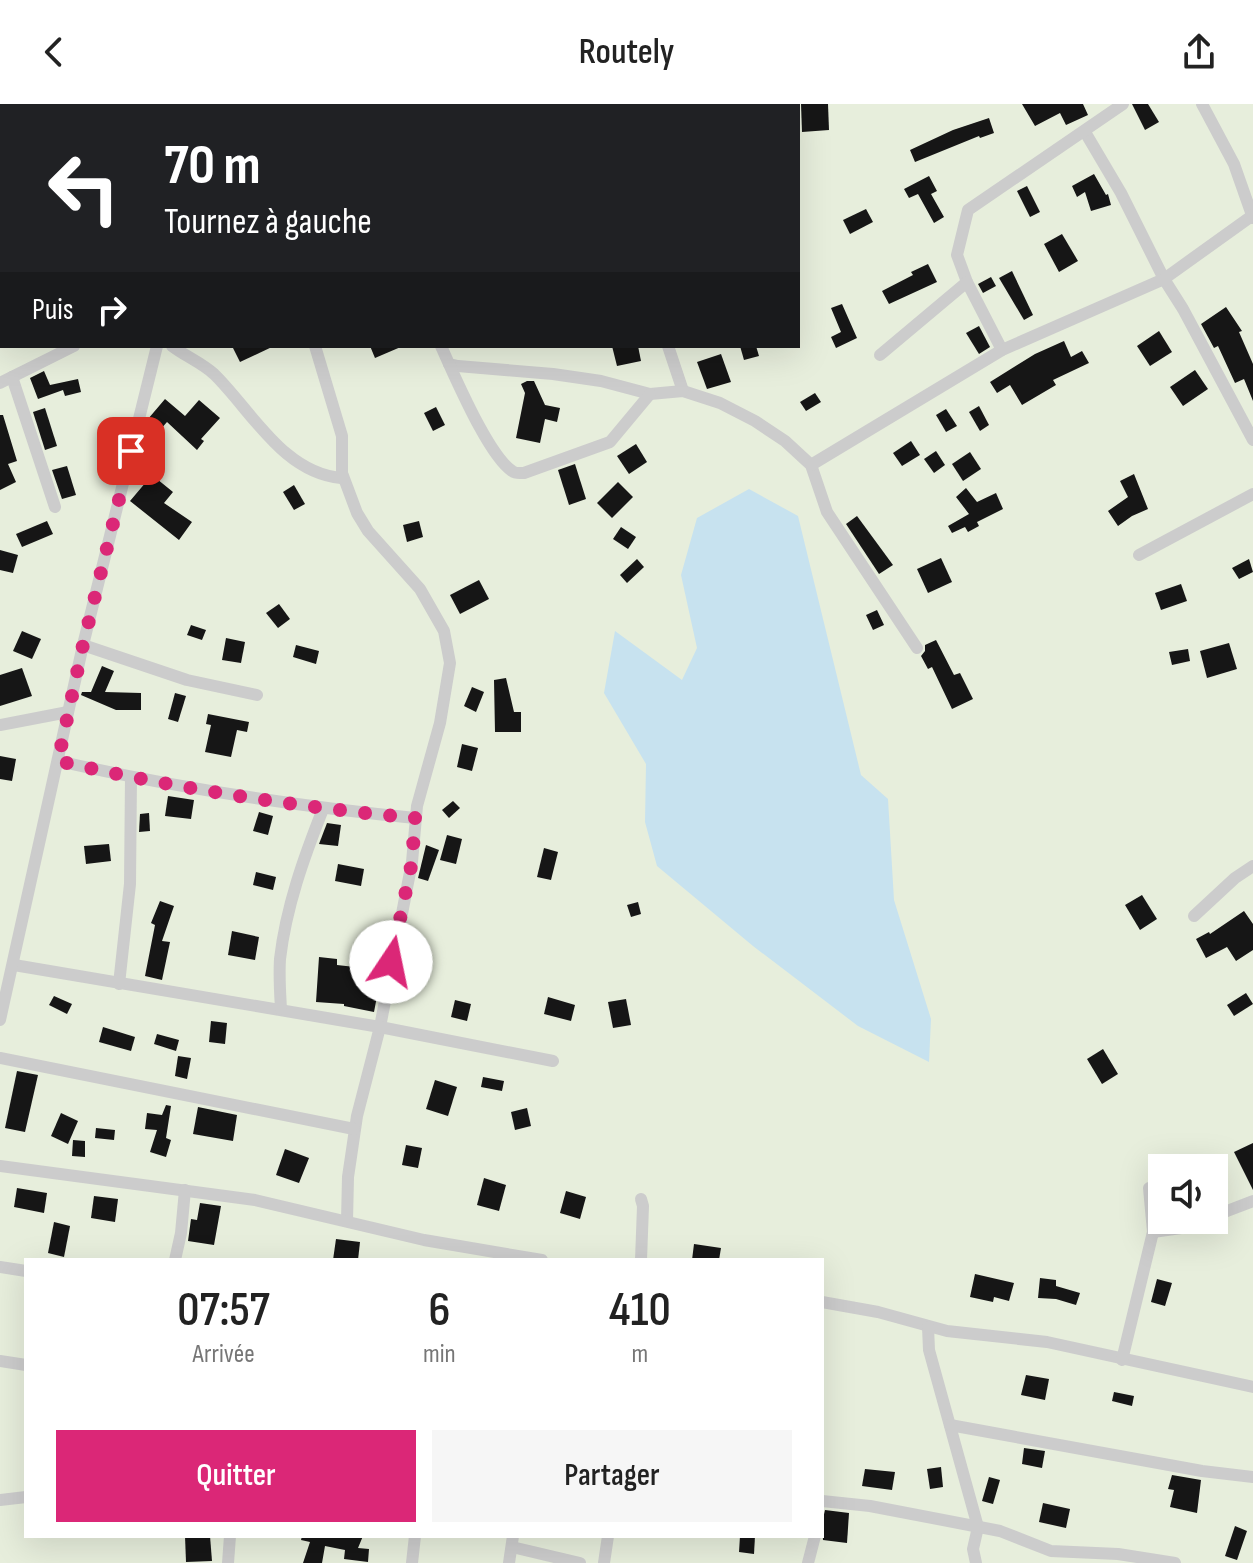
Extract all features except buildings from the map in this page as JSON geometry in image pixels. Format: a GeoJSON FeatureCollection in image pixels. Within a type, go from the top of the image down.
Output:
{"type":"FeatureCollection","features":[{"type":"Feature","properties":{"kind":"street"},"geometry":{"type":"LineString","coordinates":[[1002,350],[967,282],[957,255],[968,210],[1123,104]]}},
{"type":"Feature","properties":{"kind":"street"},"geometry":{"type":"LineString","coordinates":[[811,465],[1002,350],[1164,279],[1252,216],[1234,164],[1202,104]]}},
{"type":"Feature","properties":{"kind":"street"},"geometry":{"type":"LineString","coordinates":[[1085,132],[1253,440]]}},
{"type":"Feature","properties":{"kind":"street"},"geometry":{"type":"LineString","coordinates":[[880,355],[967,282]]}},
{"type":"Feature","properties":{"kind":"street"},"geometry":{"type":"LineString","coordinates":[[55,507],[6,380],[70,348]]}},
{"type":"Feature","properties":{"kind":"street"},"geometry":{"type":"LineString","coordinates":[[0,1020],[83,645],[157,348]]}},
{"type":"Feature","properties":{"kind":"street"},"geometry":{"type":"LineString","coordinates":[[175,348],[215,375],[273,444],[321,474],[341,478],[342,473]]}},
{"type":"Feature","properties":{"kind":"street"},"geometry":{"type":"LineString","coordinates":[[316,348],[342,436],[342,473],[357,513],[368,531],[420,589],[444,631],[450,663],[440,723],[415,818],[412,862],[380,1027],[354,1129],[347,1221]]}},
{"type":"Feature","properties":{"kind":"street"},"geometry":{"type":"LineString","coordinates":[[442,348],[486,437],[510,470],[517,473],[610,442],[650,394]]}},
{"type":"Feature","properties":{"kind":"street"},"geometry":{"type":"LineString","coordinates":[[669,348],[683,391]]}},
{"type":"Feature","properties":{"kind":"street"},"geometry":{"type":"LineString","coordinates":[[449,364],[601,381],[650,394],[683,391],[720,403],[755,421],[785,441],[811,465],[827,512],[917,648]]}},
{"type":"Feature","properties":{"kind":"street"},"geometry":{"type":"LineString","coordinates":[[1139,555],[1253,494]]}},
{"type":"Feature","properties":{"kind":"street"},"geometry":{"type":"LineString","coordinates":[[83,645],[187,680],[257,695]]}},
{"type":"Feature","properties":{"kind":"street"},"geometry":{"type":"LineString","coordinates":[[0,725],[68,712]]}},
{"type":"Feature","properties":{"kind":"street"},"geometry":{"type":"LineString","coordinates":[[58,761],[131,777],[323,809],[415,818]]}},
{"type":"Feature","properties":{"kind":"street"},"geometry":{"type":"LineString","coordinates":[[119,984],[130,884],[131,777]]}},
{"type":"Feature","properties":{"kind":"street"},"geometry":{"type":"LineString","coordinates":[[281,1009],[280,961],[287,917],[323,809]]}},
{"type":"Feature","properties":{"kind":"street"},"geometry":{"type":"LineString","coordinates":[[1194,916],[1235,878],[1253,866]]}},
{"type":"Feature","properties":{"kind":"street"},"geometry":{"type":"LineString","coordinates":[[14,965],[281,1009],[553,1061]]}},
{"type":"Feature","properties":{"kind":"street"},"geometry":{"type":"LineString","coordinates":[[0,1058],[354,1129]]}},
{"type":"Feature","properties":{"kind":"street"},"geometry":{"type":"LineString","coordinates":[[0,1166],[255,1200],[454,1246],[529,1258]]}},
{"type":"Feature","properties":{"kind":"street"},"geometry":{"type":"LineString","coordinates":[[175,1258],[185,1190]]}},
{"type":"Feature","properties":{"kind":"street"},"geometry":{"type":"LineString","coordinates":[[641,1199],[641,1258]]}},
{"type":"Feature","properties":{"kind":"street"},"geometry":{"type":"LineString","coordinates":[[1228,1211],[1253,1201]]}},
{"type":"Feature","properties":{"kind":"street"},"geometry":{"type":"LineString","coordinates":[[1122,1360],[1153,1234]]}},
{"type":"Feature","properties":{"kind":"street"},"geometry":{"type":"LineString","coordinates":[[452,1258],[454,1246]]}},
{"type":"Feature","properties":{"kind":"street"},"geometry":{"type":"LineString","coordinates":[[0,1267],[24,1271]]}},
{"type":"Feature","properties":{"kind":"street"},"geometry":{"type":"LineString","coordinates":[[824,1302],[969,1335],[1047,1342],[1253,1387]]}},
{"type":"Feature","properties":{"kind":"street"},"geometry":{"type":"LineString","coordinates":[[928,1327],[929,1350],[978,1527],[973,1549],[976,1563]]}},
{"type":"Feature","properties":{"kind":"street"},"geometry":{"type":"LineString","coordinates":[[0,1361],[24,1365]]}},
{"type":"Feature","properties":{"kind":"street"},"geometry":{"type":"LineString","coordinates":[[950,1425],[1202,1471],[1253,1477]]}},
{"type":"Feature","properties":{"kind":"street"},"geometry":{"type":"LineString","coordinates":[[0,1500],[24,1497]]}},
{"type":"Feature","properties":{"kind":"street"},"geometry":{"type":"LineString","coordinates":[[824,1501],[870,1506],[1000,1531],[1051,1551],[1118,1554],[1175,1563]]}},
{"type":"Feature","properties":{"kind":"street"},"geometry":{"type":"LineString","coordinates":[[228,1563],[230,1538]]}},
{"type":"Feature","properties":{"kind":"street"},"geometry":{"type":"LineString","coordinates":[[412,1563],[415,1538]]}},
{"type":"Feature","properties":{"kind":"street"},"geometry":{"type":"LineString","coordinates":[[604,1563],[608,1538]]}},
{"type":"Feature","properties":{"kind":"street"},"geometry":{"type":"LineString","coordinates":[[810,1562],[815,1538]]}},
{"type":"Feature","properties":{"kind":"street"},"geometry":{"type":"LineString","coordinates":[[509,1563],[512,1542],[580,1563]]}},
{"type":"Feature","properties":{"kind":"green space"},"geometry":{"type":"Polygon","coordinates":[[[800,104],[1253,104],[1253,1563],[0,1563],[0,348],[800,348],[800,104]]]}},
{"type":"Feature","properties":{"kind":"water"},"geometry":{"type":"Polygon","coordinates":[[[749,489],[798,516],[861,775],[888,799],[894,900],[931,1019],[929,1062],[858,1026],[753,946],[657,866],[645,822],[646,764],[604,693],[615,631],[682,680],[697,648],[681,575],[697,518],[749,489]]]}},
{"type":"Feature","properties":{"kind":"route"},"geometry":{"type":"LineString","coordinates":[[131,451],[58,761],[131,777],[323,809],[415,818],[412,862],[391,962]]}}]}
